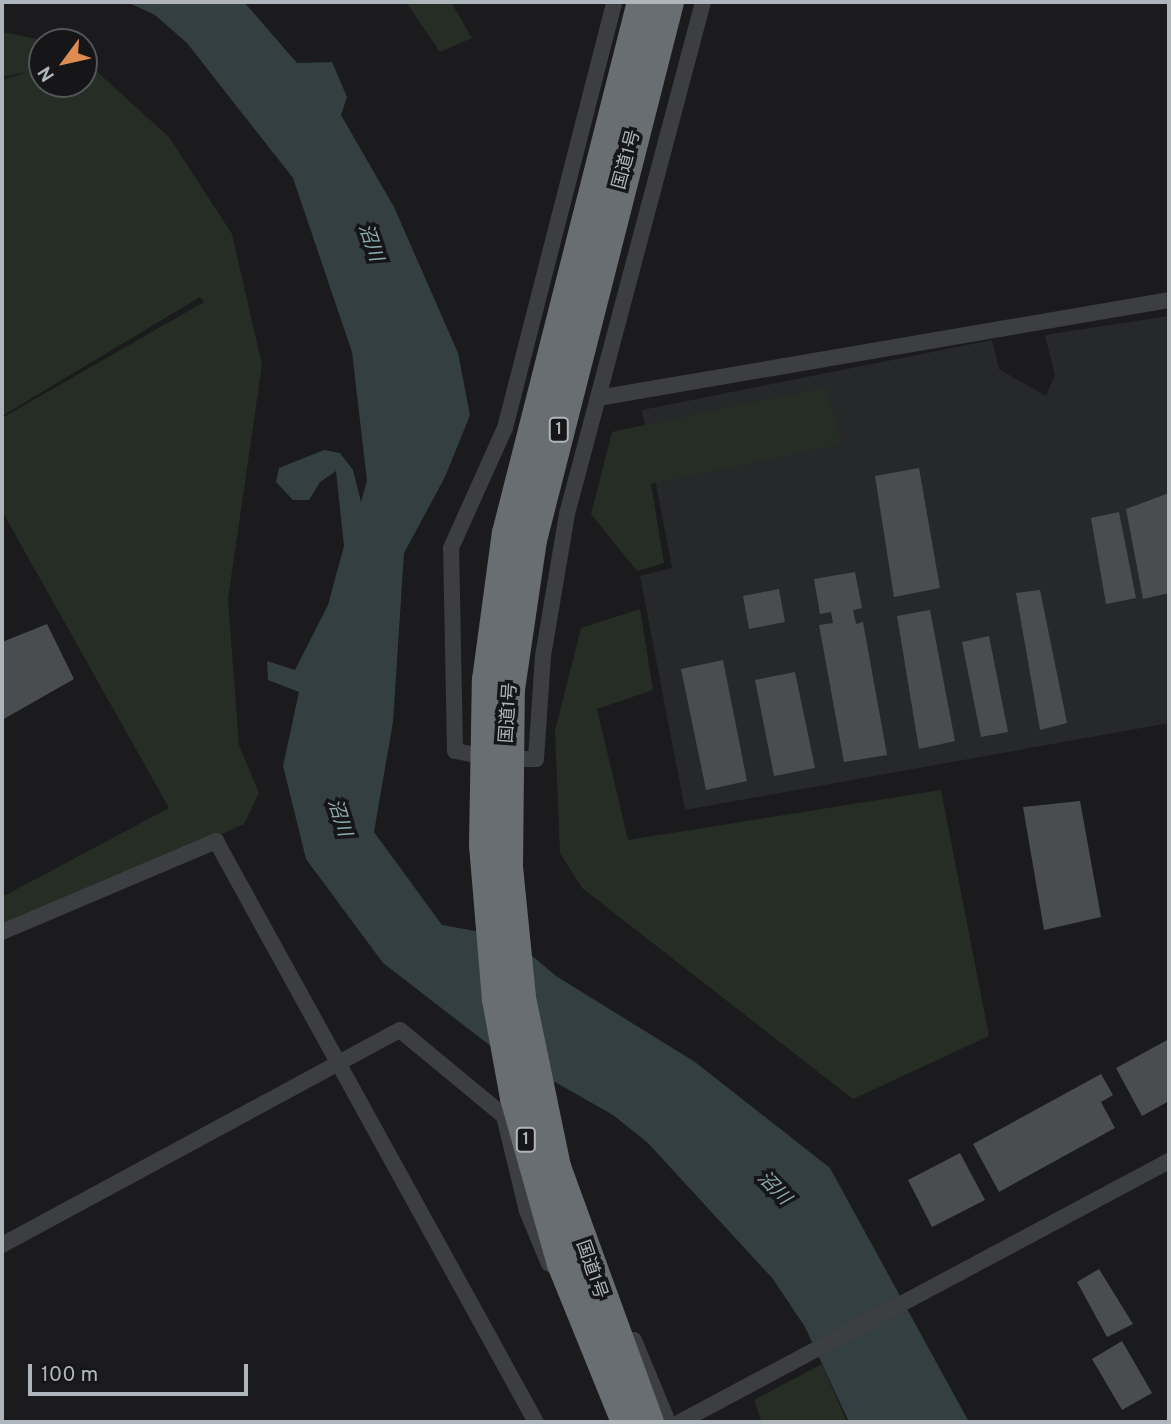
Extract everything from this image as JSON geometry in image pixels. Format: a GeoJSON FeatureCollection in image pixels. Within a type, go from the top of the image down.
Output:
{"type":"FeatureCollection","features":[{"type":"Feature","properties":{"kind":"highway","name":"国道1号"},"geometry":{"type":"LineString","coordinates":[[626,1422],[562,1264],[515,1098],[497,999],[484,845],[487,680],[507,533],[642,2]]}},
{"type":"Feature","properties":{"kind":"highway","name":"国道1号"},"geometry":{"type":"LineString","coordinates":[[649,1422],[613,1337],[556,1167],[521,998],[508,867],[510,689],[532,540],[669,2]]}},
{"type":"Feature","properties":{"kind":"street"},"geometry":{"type":"LineString","coordinates":[[471,754],[455,751],[451,548],[505,428],[614,2]]}},
{"type":"Feature","properties":{"kind":"street"},"geometry":{"type":"LineString","coordinates":[[517,759],[536,759],[553,582],[598,398],[704,2]]}},
{"type":"Feature","properties":{"kind":"street"},"geometry":{"type":"LineString","coordinates":[[598,398],[1169,300]]}},
{"type":"Feature","properties":{"kind":"street"},"geometry":{"type":"LineString","coordinates":[[2,932],[216,841],[536,1422]]}},
{"type":"Feature","properties":{"kind":"street"},"geometry":{"type":"LineString","coordinates":[[2,1245],[400,1030],[572,1170],[668,1422]]}},
{"type":"Feature","properties":{"kind":"street"},"geometry":{"type":"LineString","coordinates":[[504,1116],[527,1211],[615,1422]]}},
{"type":"Feature","properties":{"kind":"street"},"geometry":{"type":"LineString","coordinates":[[680,1422],[771,1377],[1169,1161]]}},
{"type":"Feature","properties":{"kind":"shaded area"},"geometry":{"type":"Polygon","coordinates":[[[406,2],[451,2],[472,38],[440,52],[406,2]]]}},
{"type":"Feature","properties":{"kind":"shaded area"},"geometry":{"type":"Polygon","coordinates":[[[2,32],[28,37],[28,98],[98,98],[98,73],[169,137],[232,234],[262,365],[228,599],[239,745],[259,793],[244,824],[2,935],[2,897],[169,808],[2,511],[2,418],[204,302],[200,297],[2,416],[2,80],[27,72],[2,77],[2,32]]]}},
{"type":"Feature","properties":{"kind":"shaded area"},"geometry":{"type":"Polygon","coordinates":[[[1169,316],[1169,723],[685,810],[640,576],[672,568],[642,410],[992,340],[999,369],[1046,396],[1055,375],[1045,335],[1169,316]]]}},
{"type":"Feature","properties":{"kind":"shaded area"},"geometry":{"type":"Polygon","coordinates":[[[826,387],[841,444],[651,484],[664,563],[637,571],[591,514],[612,432],[826,387]]]}},
{"type":"Feature","properties":{"kind":"shaded area"},"geometry":{"type":"Polygon","coordinates":[[[640,609],[653,690],[597,709],[628,840],[941,790],[989,1036],[853,1099],[582,888],[560,853],[555,731],[581,628],[640,609]]]}},
{"type":"Feature","properties":{"kind":"shaded area"},"geometry":{"type":"Polygon","coordinates":[[[822,1364],[847,1422],[762,1422],[754,1400],[822,1364]]]}},
{"type":"Feature","properties":{"kind":"water","name":"沼川"},"geometry":{"type":"Polygon","coordinates":[[[127,2],[244,2],[297,63],[332,62],[347,97],[341,115],[394,207],[458,353],[470,415],[445,477],[404,553],[393,722],[374,832],[442,925],[492,934],[499,928],[556,976],[695,1062],[830,1168],[969,1422],[849,1422],[805,1327],[773,1279],[648,1143],[613,1115],[488,1044],[383,963],[306,859],[283,766],[299,692],[268,680],[267,661],[295,670],[328,605],[344,546],[336,471],[320,482],[309,500],[293,500],[276,482],[279,468],[324,450],[340,453],[353,470],[361,502],[367,481],[352,352],[293,178],[187,43],[155,15],[127,2]]]}},
{"type":"Feature","properties":{"kind":"building"},"geometry":{"type":"Polygon","coordinates":[[[919,468],[940,588],[894,597],[875,476],[919,468]]]}},
{"type":"Feature","properties":{"kind":"building"},"geometry":{"type":"Polygon","coordinates":[[[1169,493],[1169,593],[1143,599],[1126,509],[1169,493]]]}},
{"type":"Feature","properties":{"kind":"building"},"geometry":{"type":"Polygon","coordinates":[[[1119,512],[1136,598],[1106,604],[1091,518],[1119,512]]]}},
{"type":"Feature","properties":{"kind":"building"},"geometry":{"type":"Polygon","coordinates":[[[855,572],[862,608],[853,610],[856,624],[863,622],[887,755],[844,762],[819,625],[833,623],[831,612],[820,614],[814,579],[855,572]]]}},
{"type":"Feature","properties":{"kind":"building"},"geometry":{"type":"Polygon","coordinates":[[[779,589],[785,622],[749,629],[743,596],[779,589]]]}},
{"type":"Feature","properties":{"kind":"building"},"geometry":{"type":"Polygon","coordinates":[[[1040,590],[1067,723],[1040,730],[1016,593],[1040,590]]]}},
{"type":"Feature","properties":{"kind":"building"},"geometry":{"type":"Polygon","coordinates":[[[930,610],[955,741],[919,749],[897,616],[930,610]]]}},
{"type":"Feature","properties":{"kind":"building"},"geometry":{"type":"Polygon","coordinates":[[[47,624],[74,679],[2,720],[2,642],[47,624]]]}},
{"type":"Feature","properties":{"kind":"building"},"geometry":{"type":"Polygon","coordinates":[[[989,636],[1008,732],[981,737],[962,642],[989,636]]]}},
{"type":"Feature","properties":{"kind":"building"},"geometry":{"type":"Polygon","coordinates":[[[723,660],[747,781],[706,790],[681,669],[723,660]]]}},
{"type":"Feature","properties":{"kind":"building"},"geometry":{"type":"Polygon","coordinates":[[[795,672],[815,768],[774,776],[755,680],[795,672]]]}},
{"type":"Feature","properties":{"kind":"building"},"geometry":{"type":"Polygon","coordinates":[[[1080,801],[1101,917],[1044,930],[1023,807],[1080,801]]]}},
{"type":"Feature","properties":{"kind":"building"},"geometry":{"type":"Polygon","coordinates":[[[1169,1039],[1169,1101],[1142,1116],[1116,1068],[1169,1039]]]}},
{"type":"Feature","properties":{"kind":"building"},"geometry":{"type":"Polygon","coordinates":[[[1101,1074],[1113,1095],[1101,1102],[1115,1128],[999,1192],[973,1144],[1101,1074]]]}},
{"type":"Feature","properties":{"kind":"building"},"geometry":{"type":"Polygon","coordinates":[[[960,1153],[985,1200],[932,1227],[908,1180],[960,1153]]]}},
{"type":"Feature","properties":{"kind":"building"},"geometry":{"type":"Polygon","coordinates":[[[1099,1269],[1133,1324],[1107,1337],[1077,1282],[1099,1269]]]}},
{"type":"Feature","properties":{"kind":"building"},"geometry":{"type":"Polygon","coordinates":[[[1122,1341],[1152,1393],[1122,1410],[1092,1359],[1122,1341]]]}}]}
